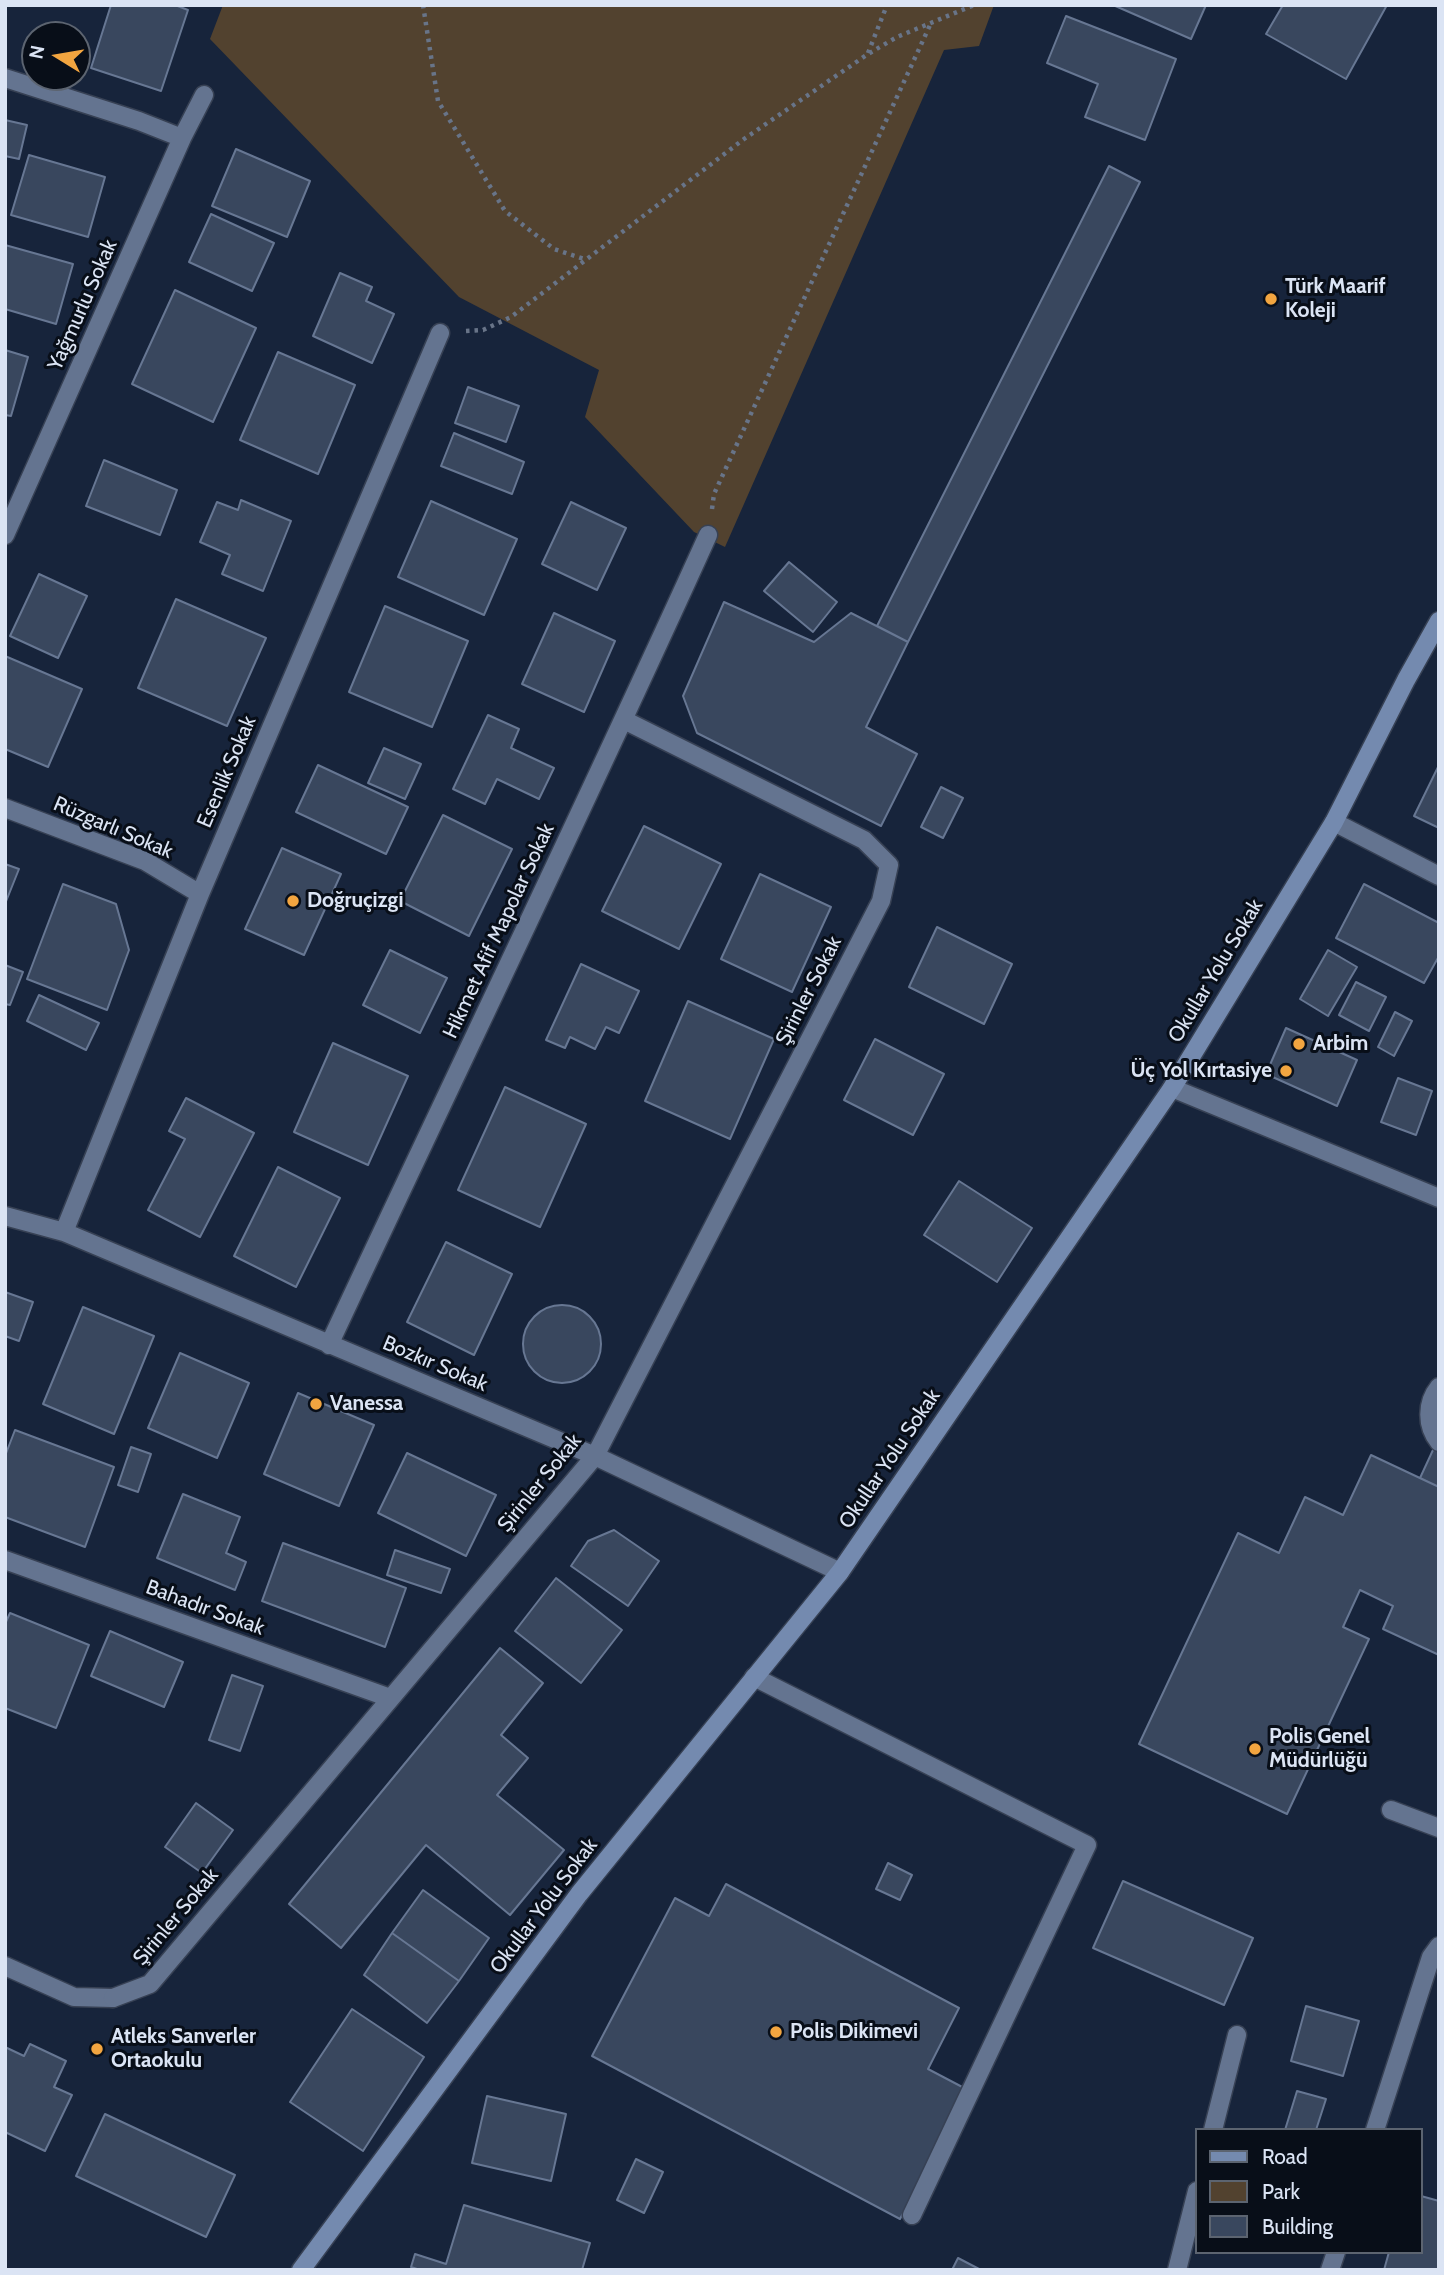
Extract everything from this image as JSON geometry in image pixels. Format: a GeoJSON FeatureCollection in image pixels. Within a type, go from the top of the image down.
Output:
{"type":"FeatureCollection","features":[{"type":"Feature","properties":{"kind":"street"},"geometry":{"type":"LineString","coordinates":[[5,78],[139,121],[182,138]]}},
{"type":"Feature","properties":{"kind":"street","name":"Yağmurlu Sokak"},"geometry":{"type":"LineString","coordinates":[[5,535],[204,94]]}},
{"type":"Feature","properties":{"kind":"street","name":"Esenlik Sokak"},"geometry":{"type":"LineString","coordinates":[[64,1233],[200,894],[440,333]]}},
{"type":"Feature","properties":{"kind":"street","name":"Hikmet Afif Mapolar Sokak"},"geometry":{"type":"LineString","coordinates":[[329,1345],[708,536]]}},
{"type":"Feature","properties":{"kind":"street","name":"Okullar Yolu Sokak"},"geometry":{"type":"LineString","coordinates":[[301,2270],[579,1894],[840,1572],[1172,1088],[1334,822],[1439,621]]}},
{"type":"Feature","properties":{"kind":"street","name":"Şirinler Sokak"},"geometry":{"type":"LineString","coordinates":[[5,1966],[74,1997],[113,1998],[150,1984],[596,1456],[881,901],[889,865],[864,840],[624,720]]}},
{"type":"Feature","properties":{"kind":"street","name":"Rüzgarlı Sokak"},"geometry":{"type":"LineString","coordinates":[[5,808],[145,861],[200,894]]}},
{"type":"Feature","properties":{"kind":"street"},"geometry":{"type":"LineString","coordinates":[[1334,822],[1439,876]]}},
{"type":"Feature","properties":{"kind":"street"},"geometry":{"type":"LineString","coordinates":[[1172,1088],[1439,1198]]}},
{"type":"Feature","properties":{"kind":"street","name":"Bozkır Sokak"},"geometry":{"type":"LineString","coordinates":[[5,1216],[64,1233],[596,1456],[840,1572]]}},
{"type":"Feature","properties":{"kind":"street"},"geometry":{"type":"LineString","coordinates":[[1439,1387],[1429,1407],[1429,1422],[1439,1441]]}},
{"type":"Feature","properties":{"kind":"street","name":"Bahadır Sokak"},"geometry":{"type":"LineString","coordinates":[[5,1560],[390,1698]]}},
{"type":"Feature","properties":{"kind":"street"},"geometry":{"type":"LineString","coordinates":[[754,1677],[1087,1845],[912,2215]]}},
{"type":"Feature","properties":{"kind":"street"},"geometry":{"type":"LineString","coordinates":[[1391,1810],[1439,1828]]}},
{"type":"Feature","properties":{"kind":"street"},"geometry":{"type":"LineString","coordinates":[[1376,2128],[1431,1957],[1439,1946]]}},
{"type":"Feature","properties":{"kind":"street"},"geometry":{"type":"LineString","coordinates":[[1214,2128],[1237,2035]]}},
{"type":"Feature","properties":{"kind":"street"},"geometry":{"type":"LineString","coordinates":[[1177,2270],[1196,2195]]}},
{"type":"Feature","properties":{"kind":"path"},"geometry":{"type":"LineString","coordinates":[[424,5],[438,101],[505,211],[554,248],[585,260]]}},
{"type":"Feature","properties":{"kind":"path"},"geometry":{"type":"LineString","coordinates":[[868,54],[887,5]]}},
{"type":"Feature","properties":{"kind":"path"},"geometry":{"type":"LineString","coordinates":[[440,333],[483,330],[511,317],[744,139],[868,54],[898,37],[974,5]]}},
{"type":"Feature","properties":{"kind":"path"},"geometry":{"type":"LineString","coordinates":[[708,536],[714,494],[932,23]]}},
{"type":"Feature","properties":{"kind":"green space"},"geometry":{"type":"Polygon","coordinates":[[[223,5],[994,5],[979,46],[944,50],[725,547],[694,532],[585,417],[599,370],[459,297],[210,39],[223,5]]]}},
{"type":"Feature","properties":{"kind":"building"},"geometry":{"type":"Polygon","coordinates":[[[111,5],[175,5],[188,10],[161,91],[91,68],[111,5]]]}},
{"type":"Feature","properties":{"kind":"building"},"geometry":{"type":"Polygon","coordinates":[[[1113,5],[1206,5],[1191,39],[1113,5]]]}},
{"type":"Feature","properties":{"kind":"building"},"geometry":{"type":"Polygon","coordinates":[[[1283,5],[1387,5],[1346,79],[1266,34],[1283,5]]]}},
{"type":"Feature","properties":{"kind":"building"},"geometry":{"type":"Polygon","coordinates":[[[1066,16],[1176,59],[1145,140],[1085,117],[1098,84],[1047,63],[1066,16]]]}},
{"type":"Feature","properties":{"kind":"building"},"geometry":{"type":"Polygon","coordinates":[[[5,120],[27,125],[19,159],[5,156],[5,120]]]}},
{"type":"Feature","properties":{"kind":"building"},"geometry":{"type":"Polygon","coordinates":[[[236,149],[310,181],[287,237],[212,206],[236,149]]]}},
{"type":"Feature","properties":{"kind":"building"},"geometry":{"type":"Polygon","coordinates":[[[29,155],[105,177],[88,237],[11,215],[29,155]]]}},
{"type":"Feature","properties":{"kind":"building"},"geometry":{"type":"Polygon","coordinates":[[[1109,166],[1140,182],[908,642],[877,626],[1109,166]]]}},
{"type":"Feature","properties":{"kind":"building"},"geometry":{"type":"Polygon","coordinates":[[[211,214],[274,243],[252,291],[189,262],[211,214]]]}},
{"type":"Feature","properties":{"kind":"building"},"geometry":{"type":"Polygon","coordinates":[[[5,245],[73,264],[56,324],[5,309],[5,245]]]}},
{"type":"Feature","properties":{"kind":"building"},"geometry":{"type":"Polygon","coordinates":[[[340,273],[372,287],[366,301],[394,314],[372,363],[313,336],[340,273]]]}},
{"type":"Feature","properties":{"kind":"building"},"geometry":{"type":"Polygon","coordinates":[[[175,290],[256,328],[213,422],[132,384],[175,290]]]}},
{"type":"Feature","properties":{"kind":"building"},"geometry":{"type":"Polygon","coordinates":[[[5,350],[28,357],[11,416],[5,415],[5,350]]]}},
{"type":"Feature","properties":{"kind":"building"},"geometry":{"type":"Polygon","coordinates":[[[278,352],[355,385],[318,474],[240,440],[278,352]]]}},
{"type":"Feature","properties":{"kind":"building"},"geometry":{"type":"Polygon","coordinates":[[[468,387],[519,406],[506,442],[455,423],[468,387]]]}},
{"type":"Feature","properties":{"kind":"building"},"geometry":{"type":"Polygon","coordinates":[[[454,433],[524,462],[512,494],[441,466],[454,433]]]}},
{"type":"Feature","properties":{"kind":"building"},"geometry":{"type":"Polygon","coordinates":[[[104,460],[177,490],[160,535],[86,506],[104,460]]]}},
{"type":"Feature","properties":{"kind":"building"},"geometry":{"type":"Polygon","coordinates":[[[241,500],[291,521],[263,591],[222,574],[230,555],[200,542],[217,502],[238,510],[241,500]]]}},
{"type":"Feature","properties":{"kind":"building"},"geometry":{"type":"Polygon","coordinates":[[[431,501],[517,539],[484,615],[398,577],[431,501]]]}},
{"type":"Feature","properties":{"kind":"building"},"geometry":{"type":"Polygon","coordinates":[[[571,502],[626,528],[597,590],[542,564],[571,502]]]}},
{"type":"Feature","properties":{"kind":"building"},"geometry":{"type":"Polygon","coordinates":[[[789,562],[837,602],[813,632],[764,591],[789,562]]]}},
{"type":"Feature","properties":{"kind":"building"},"geometry":{"type":"Polygon","coordinates":[[[39,574],[87,596],[58,658],[10,636],[39,574]]]}},
{"type":"Feature","properties":{"kind":"building"},"geometry":{"type":"Polygon","coordinates":[[[176,599],[266,638],[227,726],[138,688],[176,599]]]}},
{"type":"Feature","properties":{"kind":"building"},"geometry":{"type":"Polygon","coordinates":[[[724,602],[814,642],[851,613],[908,642],[866,727],[917,754],[881,826],[697,733],[683,696],[724,602]]]}},
{"type":"Feature","properties":{"kind":"building"},"geometry":{"type":"Polygon","coordinates":[[[385,606],[468,641],[432,727],[349,692],[385,606]]]}},
{"type":"Feature","properties":{"kind":"building"},"geometry":{"type":"Polygon","coordinates":[[[554,613],[615,641],[584,712],[522,684],[554,613]]]}},
{"type":"Feature","properties":{"kind":"building"},"geometry":{"type":"Polygon","coordinates":[[[5,656],[82,689],[48,767],[5,749],[5,656]]]}},
{"type":"Feature","properties":{"kind":"building"},"geometry":{"type":"Polygon","coordinates":[[[488,715],[519,729],[511,748],[554,768],[539,799],[497,779],[485,804],[453,789],[488,715]]]}},
{"type":"Feature","properties":{"kind":"building"},"geometry":{"type":"Polygon","coordinates":[[[384,748],[421,764],[405,799],[368,783],[384,748]]]}},
{"type":"Feature","properties":{"kind":"building"},"geometry":{"type":"Polygon","coordinates":[[[318,765],[408,807],[386,854],[296,812],[318,765]]]}},
{"type":"Feature","properties":{"kind":"building"},"geometry":{"type":"Polygon","coordinates":[[[1439,765],[1439,828],[1414,816],[1439,765]]]}},
{"type":"Feature","properties":{"kind":"building"},"geometry":{"type":"Polygon","coordinates":[[[941,787],[963,798],[943,838],[921,827],[941,787]]]}},
{"type":"Feature","properties":{"kind":"building"},"geometry":{"type":"Polygon","coordinates":[[[443,815],[512,849],[469,936],[400,901],[443,815]]]}},
{"type":"Feature","properties":{"kind":"building"},"geometry":{"type":"Polygon","coordinates":[[[644,826],[721,864],[679,949],[602,911],[644,826]]]}},
{"type":"Feature","properties":{"kind":"building","name":"Doğruçizgi"},"geometry":{"type":"Polygon","coordinates":[[[282,848],[341,874],[304,955],[245,929],[282,848]]]}},
{"type":"Feature","properties":{"kind":"building"},"geometry":{"type":"Polygon","coordinates":[[[5,864],[19,869],[5,904],[5,864]]]}},
{"type":"Feature","properties":{"kind":"building"},"geometry":{"type":"Polygon","coordinates":[[[760,874],[831,907],[792,992],[721,959],[760,874]]]}},
{"type":"Feature","properties":{"kind":"building"},"geometry":{"type":"Polygon","coordinates":[[[63,884],[116,904],[129,950],[107,1010],[27,979],[63,884]]]}},
{"type":"Feature","properties":{"kind":"building"},"geometry":{"type":"Polygon","coordinates":[[[1364,884],[1439,923],[1439,956],[1424,983],[1336,938],[1364,884]]]}},
{"type":"Feature","properties":{"kind":"building"},"geometry":{"type":"Polygon","coordinates":[[[937,927],[1012,964],[984,1024],[909,987],[937,927]]]}},
{"type":"Feature","properties":{"kind":"building"},"geometry":{"type":"Polygon","coordinates":[[[390,950],[447,978],[420,1033],[363,1005],[390,950]]]}},
{"type":"Feature","properties":{"kind":"building"},"geometry":{"type":"Polygon","coordinates":[[[1328,950],[1357,967],[1328,1016],[1300,999],[1328,950]]]}},
{"type":"Feature","properties":{"kind":"building"},"geometry":{"type":"Polygon","coordinates":[[[581,964],[639,991],[619,1033],[606,1027],[595,1049],[570,1037],[565,1048],[546,1040],[581,964]]]}},
{"type":"Feature","properties":{"kind":"building"},"geometry":{"type":"Polygon","coordinates":[[[5,965],[23,972],[10,1005],[5,1004],[5,965]]]}},
{"type":"Feature","properties":{"kind":"building"},"geometry":{"type":"Polygon","coordinates":[[[1356,982],[1386,997],[1369,1031],[1339,1015],[1356,982]]]}},
{"type":"Feature","properties":{"kind":"building"},"geometry":{"type":"Polygon","coordinates":[[[39,995],[99,1023],[86,1050],[27,1021],[39,995]]]}},
{"type":"Feature","properties":{"kind":"building"},"geometry":{"type":"Polygon","coordinates":[[[688,1001],[774,1039],[730,1139],[645,1101],[688,1001]]]}},
{"type":"Feature","properties":{"kind":"building"},"geometry":{"type":"Polygon","coordinates":[[[1395,1012],[1412,1021],[1394,1056],[1378,1047],[1395,1012]]]}},
{"type":"Feature","properties":{"kind":"building"},"geometry":{"type":"Polygon","coordinates":[[[1286,1028],[1357,1060],[1337,1106],[1266,1074],[1286,1028]]]}},
{"type":"Feature","properties":{"kind":"building"},"geometry":{"type":"Polygon","coordinates":[[[875,1039],[944,1074],[913,1135],[844,1100],[875,1039]]]}},
{"type":"Feature","properties":{"kind":"building"},"geometry":{"type":"Polygon","coordinates":[[[333,1043],[408,1076],[368,1165],[294,1132],[333,1043]]]}},
{"type":"Feature","properties":{"kind":"building"},"geometry":{"type":"Polygon","coordinates":[[[1398,1078],[1432,1091],[1416,1135],[1381,1122],[1398,1078]]]}},
{"type":"Feature","properties":{"kind":"building"},"geometry":{"type":"Polygon","coordinates":[[[505,1087],[586,1124],[540,1227],[458,1190],[505,1087]]]}},
{"type":"Feature","properties":{"kind":"building"},"geometry":{"type":"Polygon","coordinates":[[[186,1098],[254,1133],[200,1237],[148,1210],[185,1139],[169,1131],[186,1098]]]}},
{"type":"Feature","properties":{"kind":"building"},"geometry":{"type":"Polygon","coordinates":[[[278,1167],[340,1198],[296,1287],[234,1256],[278,1167]]]}},
{"type":"Feature","properties":{"kind":"building"},"geometry":{"type":"Polygon","coordinates":[[[959,1181],[1032,1228],[997,1282],[924,1235],[959,1181]]]}},
{"type":"Feature","properties":{"kind":"building"},"geometry":{"type":"Polygon","coordinates":[[[446,1242],[512,1274],[474,1355],[407,1322],[446,1242]]]}},
{"type":"Feature","properties":{"kind":"building"},"geometry":{"type":"Polygon","coordinates":[[[5,1292],[33,1302],[19,1341],[5,1336],[5,1292]]]}},
{"type":"Feature","properties":{"kind":"building"},"geometry":{"type":"Polygon","coordinates":[[[554,1305],[570,1305],[584,1311],[595,1322],[601,1336],[601,1352],[595,1366],[584,1377],[570,1383],[554,1383],[540,1377],[529,1366],[523,1352],[523,1336],[529,1322],[540,1311],[554,1305]]]}},
{"type":"Feature","properties":{"kind":"building"},"geometry":{"type":"Polygon","coordinates":[[[83,1307],[154,1336],[114,1434],[43,1404],[83,1307]]]}},
{"type":"Feature","properties":{"kind":"building"},"geometry":{"type":"Polygon","coordinates":[[[180,1353],[249,1383],[217,1458],[148,1428],[180,1353]]]}},
{"type":"Feature","properties":{"kind":"building"},"geometry":{"type":"Polygon","coordinates":[[[298,1393],[374,1425],[339,1506],[264,1474],[298,1393]]]}},
{"type":"Feature","properties":{"kind":"building"},"geometry":{"type":"Polygon","coordinates":[[[15,1430],[114,1467],[85,1547],[5,1517],[5,1456],[15,1430]]]}},
{"type":"Feature","properties":{"kind":"building"},"geometry":{"type":"Polygon","coordinates":[[[1439,1437],[1439,1487],[1420,1478],[1439,1437]]]}},
{"type":"Feature","properties":{"kind":"building"},"geometry":{"type":"Polygon","coordinates":[[[131,1447],[151,1454],[138,1492],[118,1485],[131,1447]]]}},
{"type":"Feature","properties":{"kind":"building"},"geometry":{"type":"Polygon","coordinates":[[[407,1453],[496,1495],[466,1556],[378,1513],[407,1453]]]}},
{"type":"Feature","properties":{"kind":"building"},"geometry":{"type":"Polygon","coordinates":[[[1371,1455],[1439,1487],[1439,1655],[1383,1629],[1393,1606],[1360,1590],[1343,1627],[1369,1639],[1287,1814],[1139,1744],[1238,1533],[1279,1553],[1305,1497],[1343,1515],[1371,1455]]]}},
{"type":"Feature","properties":{"kind":"building"},"geometry":{"type":"Polygon","coordinates":[[[183,1494],[240,1517],[226,1553],[246,1562],[235,1590],[157,1558],[183,1494]]]}},
{"type":"Feature","properties":{"kind":"building"},"geometry":{"type":"Polygon","coordinates":[[[614,1530],[659,1561],[628,1606],[571,1566],[588,1541],[614,1530]]]}},
{"type":"Feature","properties":{"kind":"building"},"geometry":{"type":"Polygon","coordinates":[[[283,1543],[406,1588],[385,1647],[262,1601],[283,1543]]]}},
{"type":"Feature","properties":{"kind":"building"},"geometry":{"type":"Polygon","coordinates":[[[395,1550],[450,1569],[441,1593],[387,1575],[395,1550]]]}},
{"type":"Feature","properties":{"kind":"building"},"geometry":{"type":"Polygon","coordinates":[[[556,1578],[622,1630],[581,1683],[515,1631],[556,1578]]]}},
{"type":"Feature","properties":{"kind":"building"},"geometry":{"type":"Polygon","coordinates":[[[10,1613],[89,1645],[56,1728],[5,1708],[5,1624],[10,1613]]]}},
{"type":"Feature","properties":{"kind":"building"},"geometry":{"type":"Polygon","coordinates":[[[110,1631],[183,1662],[164,1707],[91,1676],[110,1631]]]}},
{"type":"Feature","properties":{"kind":"building"},"geometry":{"type":"Polygon","coordinates":[[[500,1648],[543,1683],[501,1735],[528,1758],[497,1795],[564,1850],[510,1915],[426,1845],[341,1948],[289,1904],[500,1648]]]}},
{"type":"Feature","properties":{"kind":"building"},"geometry":{"type":"Polygon","coordinates":[[[232,1675],[263,1686],[240,1751],[209,1740],[232,1675]]]}},
{"type":"Feature","properties":{"kind":"building"},"geometry":{"type":"Polygon","coordinates":[[[196,1803],[233,1830],[202,1873],[165,1847],[196,1803]]]}},
{"type":"Feature","properties":{"kind":"building"},"geometry":{"type":"Polygon","coordinates":[[[888,1863],[912,1875],[900,1900],[876,1889],[888,1863]]]}},
{"type":"Feature","properties":{"kind":"building"},"geometry":{"type":"Polygon","coordinates":[[[1123,1881],[1253,1938],[1224,2005],[1093,1948],[1123,1881]]]}},
{"type":"Feature","properties":{"kind":"building","name":"Polis Dikimevi"},"geometry":{"type":"Polygon","coordinates":[[[726,1884],[959,2008],[928,2069],[968,2090],[900,2219],[592,2056],[675,1898],[709,1916],[726,1884]]]}},
{"type":"Feature","properties":{"kind":"building"},"geometry":{"type":"Polygon","coordinates":[[[423,1890],[489,1938],[459,1981],[392,1933],[423,1890]]]}},
{"type":"Feature","properties":{"kind":"building"},"geometry":{"type":"Polygon","coordinates":[[[392,1933],[459,1981],[427,2023],[364,1975],[392,1933]]]}},
{"type":"Feature","properties":{"kind":"building"},"geometry":{"type":"Polygon","coordinates":[[[1306,2006],[1359,2021],[1343,2076],[1291,2061],[1306,2006]]]}},
{"type":"Feature","properties":{"kind":"building"},"geometry":{"type":"Polygon","coordinates":[[[352,2009],[424,2057],[363,2151],[290,2102],[352,2009]]]}},
{"type":"Feature","properties":{"kind":"building"},"geometry":{"type":"Polygon","coordinates":[[[30,2044],[66,2061],[54,2087],[72,2095],[45,2151],[5,2132],[5,2047],[24,2056],[30,2044]]]}},
{"type":"Feature","properties":{"kind":"building"},"geometry":{"type":"Polygon","coordinates":[[[1297,2091],[1326,2099],[1317,2128],[1286,2128],[1297,2091]]]}},
{"type":"Feature","properties":{"kind":"building"},"geometry":{"type":"Polygon","coordinates":[[[487,2096],[566,2114],[551,2181],[472,2163],[487,2096]]]}},
{"type":"Feature","properties":{"kind":"building"},"geometry":{"type":"Polygon","coordinates":[[[105,2114],[235,2175],[206,2237],[76,2176],[105,2114]]]}},
{"type":"Feature","properties":{"kind":"building"},"geometry":{"type":"Polygon","coordinates":[[[636,2159],[663,2172],[644,2213],[617,2200],[636,2159]]]}},
{"type":"Feature","properties":{"kind":"building"},"geometry":{"type":"Polygon","coordinates":[[[1423,2197],[1439,2201],[1439,2270],[1384,2270],[1388,2254],[1423,2254],[1423,2197]]]}},
{"type":"Feature","properties":{"kind":"building"},"geometry":{"type":"Polygon","coordinates":[[[464,2205],[590,2243],[582,2270],[420,2270],[411,2267],[415,2254],[446,2264],[464,2205]]]}},
{"type":"Feature","properties":{"kind":"building"},"geometry":{"type":"Polygon","coordinates":[[[958,2258],[981,2270],[952,2270],[958,2258]]]}},
{"type":"Feature","properties":{"kind":"place","name":"Türk Maarif Koleji"},"geometry":{"type":"Point","coordinates":[1271,299]}},
{"type":"Feature","properties":{"kind":"place","name":"Doğruçizgi"},"geometry":{"type":"Point","coordinates":[293,901]}},
{"type":"Feature","properties":{"kind":"place","name":"Arbim"},"geometry":{"type":"Point","coordinates":[1299,1044]}},
{"type":"Feature","properties":{"kind":"place","name":"Üç Yol Kırtasiye"},"geometry":{"type":"Point","coordinates":[1286,1071]}},
{"type":"Feature","properties":{"kind":"place","name":"Vanessa"},"geometry":{"type":"Point","coordinates":[316,1404]}},
{"type":"Feature","properties":{"kind":"place","name":"Polis Genel Müdürlüğü"},"geometry":{"type":"Point","coordinates":[1255,1749]}},
{"type":"Feature","properties":{"kind":"place","name":"Polis Dikimevi"},"geometry":{"type":"Point","coordinates":[776,2032]}},
{"type":"Feature","properties":{"kind":"place","name":"Atleks Sanverler Ortaokulu"},"geometry":{"type":"Point","coordinates":[97,2049]}}]}
